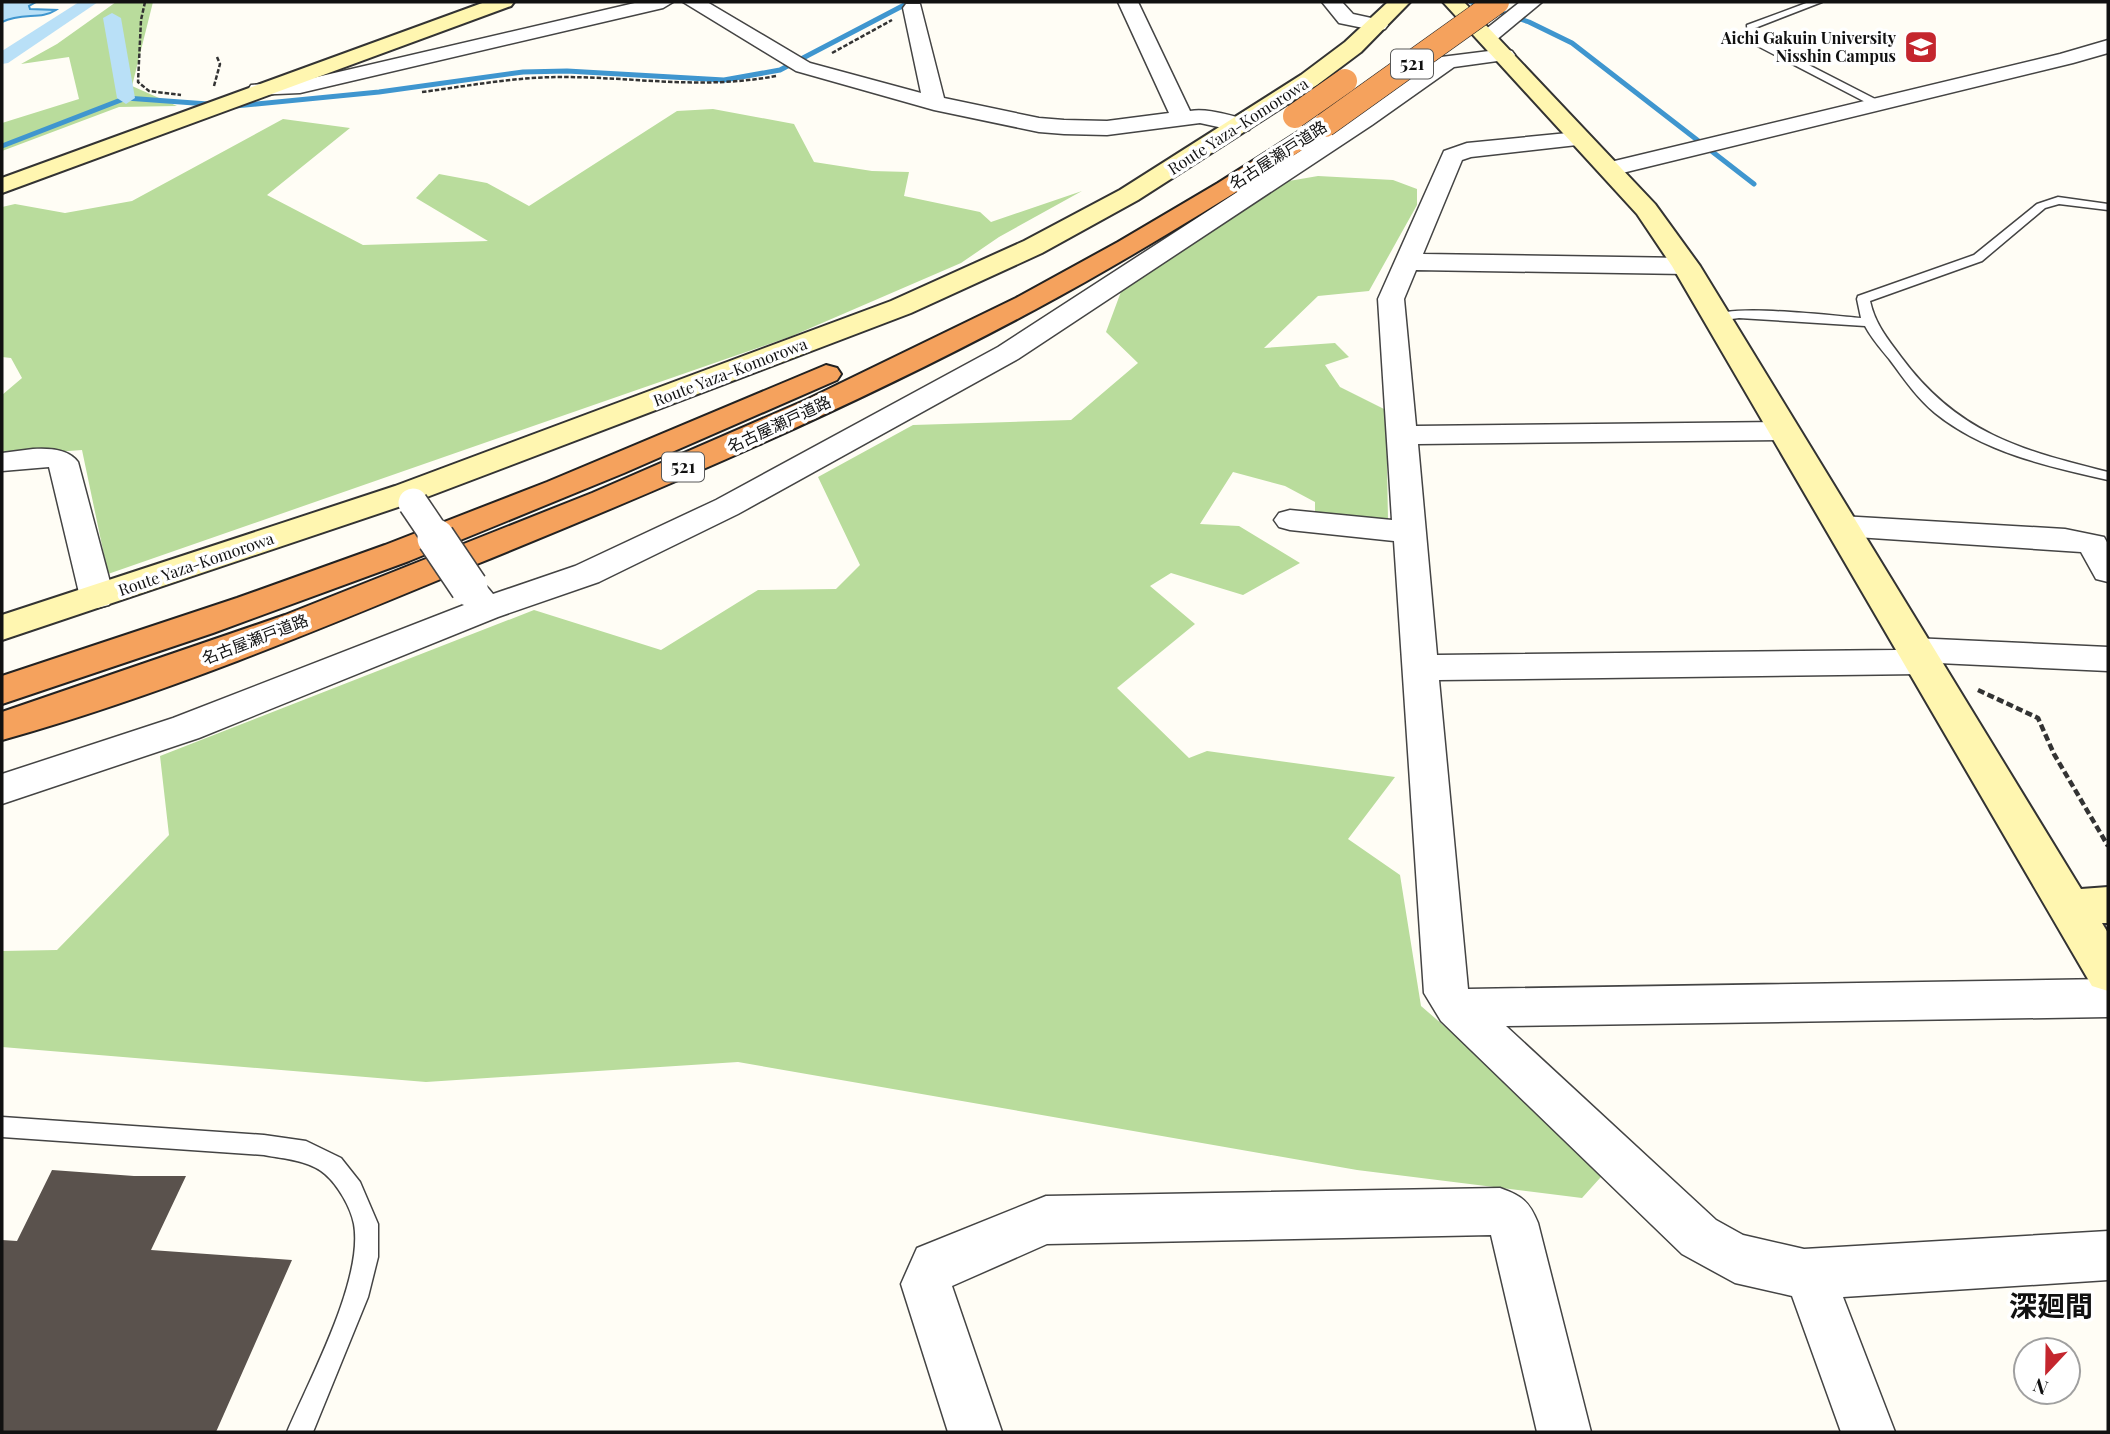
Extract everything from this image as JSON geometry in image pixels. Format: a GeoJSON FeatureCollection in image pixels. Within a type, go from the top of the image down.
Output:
{"type":"FeatureCollection","features":[{"type":"Feature","properties":{"kind":"highway"},"geometry":{"type":"LineString","coordinates":[[1446,9],[1459,2]]}},
{"type":"Feature","properties":{"kind":"highway","name":"名古屋瀬戸道路"},"geometry":{"type":"LineString","coordinates":[[2,726],[232,648],[602,502],[864,386],[1095,265],[1233,184],[1325,125],[1497,2]]}},
{"type":"Feature","properties":{"kind":"highway","name":"名古屋瀬戸道路"},"geometry":{"type":"LineString","coordinates":[[2,690],[217,619],[397,554],[728,418],[837,369],[1080,247],[1194,181],[1367,66]]}},
{"type":"Feature","properties":{"kind":"main road"},"geometry":{"type":"LineString","coordinates":[[2,186],[193,104],[234,99],[504,2]]}},
{"type":"Feature","properties":{"kind":"main road","name":"Route Yaza-Komorowa"},"geometry":{"type":"LineString","coordinates":[[2,628],[410,498],[914,301],[1045,241],[1129,195],[1310,80],[1378,25],[1400,2]]}},
{"type":"Feature","properties":{"kind":"main road"},"geometry":{"type":"LineString","coordinates":[[1446,9],[1496,46],[1578,139],[1646,209],[1686,266],[1841,526],[2089,906],[2108,972]]}},
{"type":"Feature","properties":{"kind":"street"},"geometry":{"type":"LineString","coordinates":[[259,90],[300,87],[663,2]]}},
{"type":"Feature","properties":{"kind":"street"},"geometry":{"type":"LineString","coordinates":[[692,2],[805,67],[934,103],[1039,125],[1064,127],[1107,128],[1208,116],[1241,125]]}},
{"type":"Feature","properties":{"kind":"street"},"geometry":{"type":"LineString","coordinates":[[1128,2],[1183,119]]}},
{"type":"Feature","properties":{"kind":"street"},"geometry":{"type":"LineString","coordinates":[[1332,2],[1346,19],[1378,25]]}},
{"type":"Feature","properties":{"kind":"street"},"geometry":{"type":"LineString","coordinates":[[2,789],[99,761],[231,713],[477,598],[587,574],[727,507],[1008,353],[1364,120],[1447,61],[1496,46],[1532,2]]}},
{"type":"Feature","properties":{"kind":"street"},"geometry":{"type":"LineString","coordinates":[[913,8],[934,103]]}},
{"type":"Feature","properties":{"kind":"street"},"geometry":{"type":"LineString","coordinates":[[1610,169],[2066,59],[2108,46]]}},
{"type":"Feature","properties":{"kind":"street"},"geometry":{"type":"LineString","coordinates":[[1578,139],[1468,150],[1452,156],[1391,299],[1446,993],[1456,1008],[1699,1237],[1735,1258],[1808,1272],[2108,1255]]}},
{"type":"Feature","properties":{"kind":"street"},"geometry":{"type":"LineString","coordinates":[[1405,262],[1686,266]]}},
{"type":"Feature","properties":{"kind":"street"},"geometry":{"type":"LineString","coordinates":[[1403,435],[1784,431]]}},
{"type":"Feature","properties":{"kind":"street"},"geometry":{"type":"LineString","coordinates":[[2,462],[40,457],[63,462],[97,597]]}},
{"type":"Feature","properties":{"kind":"street"},"geometry":{"type":"LineString","coordinates":[[410,498],[477,598]]}},
{"type":"Feature","properties":{"kind":"street"},"geometry":{"type":"LineString","coordinates":[[1290,520],[1410,532]]}},
{"type":"Feature","properties":{"kind":"street"},"geometry":{"type":"LineString","coordinates":[[1841,526],[2064,539],[2092,544],[2108,571]]}},
{"type":"Feature","properties":{"kind":"street"},"geometry":{"type":"LineString","coordinates":[[1422,668],[1926,655],[2108,659]]}},
{"type":"Feature","properties":{"kind":"street"},"geometry":{"type":"LineString","coordinates":[[1456,1008],[2108,998]]}},
{"type":"Feature","properties":{"kind":"street"},"geometry":{"type":"LineString","coordinates":[[975,1432],[926,1284],[935,1266],[1046,1220],[1500,1211],[1514,1223],[1563,1432]]}},
{"type":"Feature","properties":{"kind":"street"},"geometry":{"type":"LineString","coordinates":[[1808,1272],[1868,1432]]}},
{"type":"Feature","properties":{"kind":"lane"},"geometry":{"type":"LineString","coordinates":[[1817,2],[1750,27],[1753,41],[1877,104]]}},
{"type":"Feature","properties":{"kind":"lane"},"geometry":{"type":"LineString","coordinates":[[2108,207],[2058,200],[2041,206],[1978,258],[1863,299],[1867,322],[1921,393],[1945,413],[1978,434],[2014,449],[2108,476]]}},
{"type":"Feature","properties":{"kind":"lane"},"geometry":{"type":"LineString","coordinates":[[1717,317],[1739,314],[1867,322]]}},
{"type":"Feature","properties":{"kind":"lane"},"geometry":{"type":"LineString","coordinates":[[2,1128],[264,1145],[306,1152],[333,1166],[352,1190],[366,1224],[366,1257],[356,1297],[300,1432]]}},
{"type":"Feature","properties":{"kind":"path"},"geometry":{"type":"LineString","coordinates":[[145,2],[141,20],[138,82],[149,91],[193,104]]}},
{"type":"Feature","properties":{"kind":"path"},"geometry":{"type":"LineString","coordinates":[[422,92],[531,78],[563,77],[651,85],[712,86],[758,80],[805,67],[913,8]]}},
{"type":"Feature","properties":{"kind":"path"},"geometry":{"type":"LineString","coordinates":[[1926,655],[1975,688],[2038,718],[2054,754],[2108,846]]}},
{"type":"Feature","properties":{"kind":"green space"},"geometry":{"type":"Polygon","coordinates":[[[116,2],[153,2],[132,86],[177,106],[119,107],[2,151],[2,123],[79,99],[69,57],[21,64],[57,44],[116,2]]]}},
{"type":"Feature","properties":{"kind":"green space"},"geometry":{"type":"Polygon","coordinates":[[[713,109],[794,124],[814,162],[872,171],[909,172],[904,196],[980,212],[991,222],[1082,191],[999,237],[961,263],[792,336],[108,574],[82,450],[2,456],[2,395],[22,378],[11,358],[2,357],[2,207],[15,204],[65,213],[132,201],[283,119],[350,128],[267,195],[363,245],[488,241],[416,198],[439,174],[487,183],[529,206],[677,111],[713,109]]]}},
{"type":"Feature","properties":{"kind":"green space"},"geometry":{"type":"Polygon","coordinates":[[[1318,176],[1393,180],[1417,189],[1417,205],[1369,291],[1318,296],[1264,348],[1335,343],[1349,357],[1325,365],[1340,387],[1386,410],[1388,520],[1355,537],[1315,530],[1315,502],[1285,486],[1233,472],[1200,524],[1239,526],[1300,563],[1243,595],[1171,573],[1150,586],[1195,624],[1117,688],[1189,758],[1207,751],[1395,777],[1348,839],[1400,875],[1421,1006],[1609,1168],[1582,1198],[1357,1170],[738,1062],[426,1082],[2,1047],[2,951],[57,950],[169,835],[160,756],[534,610],[661,650],[758,590],[836,589],[860,565],[818,477],[913,425],[1071,420],[1138,363],[1106,332],[1122,289],[1283,182],[1318,176]]]}},
{"type":"Feature","properties":{"kind":"water"},"geometry":{"type":"Polygon","coordinates":[[[2,2],[36,2],[29,6],[30,9],[56,10],[44,15],[17,17],[2,22],[2,2]]]}},
{"type":"Feature","properties":{"kind":"building"},"geometry":{"type":"Polygon","coordinates":[[[52,1170],[134,1176],[186,1176],[151,1250],[292,1260],[216,1432],[2,1432],[2,1240],[17,1241],[52,1170]]]}},
{"type":"Feature","properties":{"kind":"waterway"},"geometry":{"type":"LineString","coordinates":[[2,59],[90,2]]}},
{"type":"Feature","properties":{"kind":"waterway"},"geometry":{"type":"LineString","coordinates":[[2,146],[126,98],[235,106],[379,92],[523,72],[567,71],[724,80],[780,70],[910,2]]}},
{"type":"Feature","properties":{"kind":"waterway"},"geometry":{"type":"LineString","coordinates":[[1471,2],[1529,22],[1572,43],[1754,184]]}},
{"type":"Feature","properties":{"kind":"waterway"},"geometry":{"type":"LineString","coordinates":[[112,18],[126,98]]}},
{"type":"Feature","properties":{"kind":"place","name":"Aichi Gakuin University Nisshin Campus"},"geometry":{"type":"Point","coordinates":[1921,47]}},
{"type":"Feature","properties":{"kind":"district","name":"深廻間"},"geometry":{"type":"Point","coordinates":[2051,1306]}}]}
